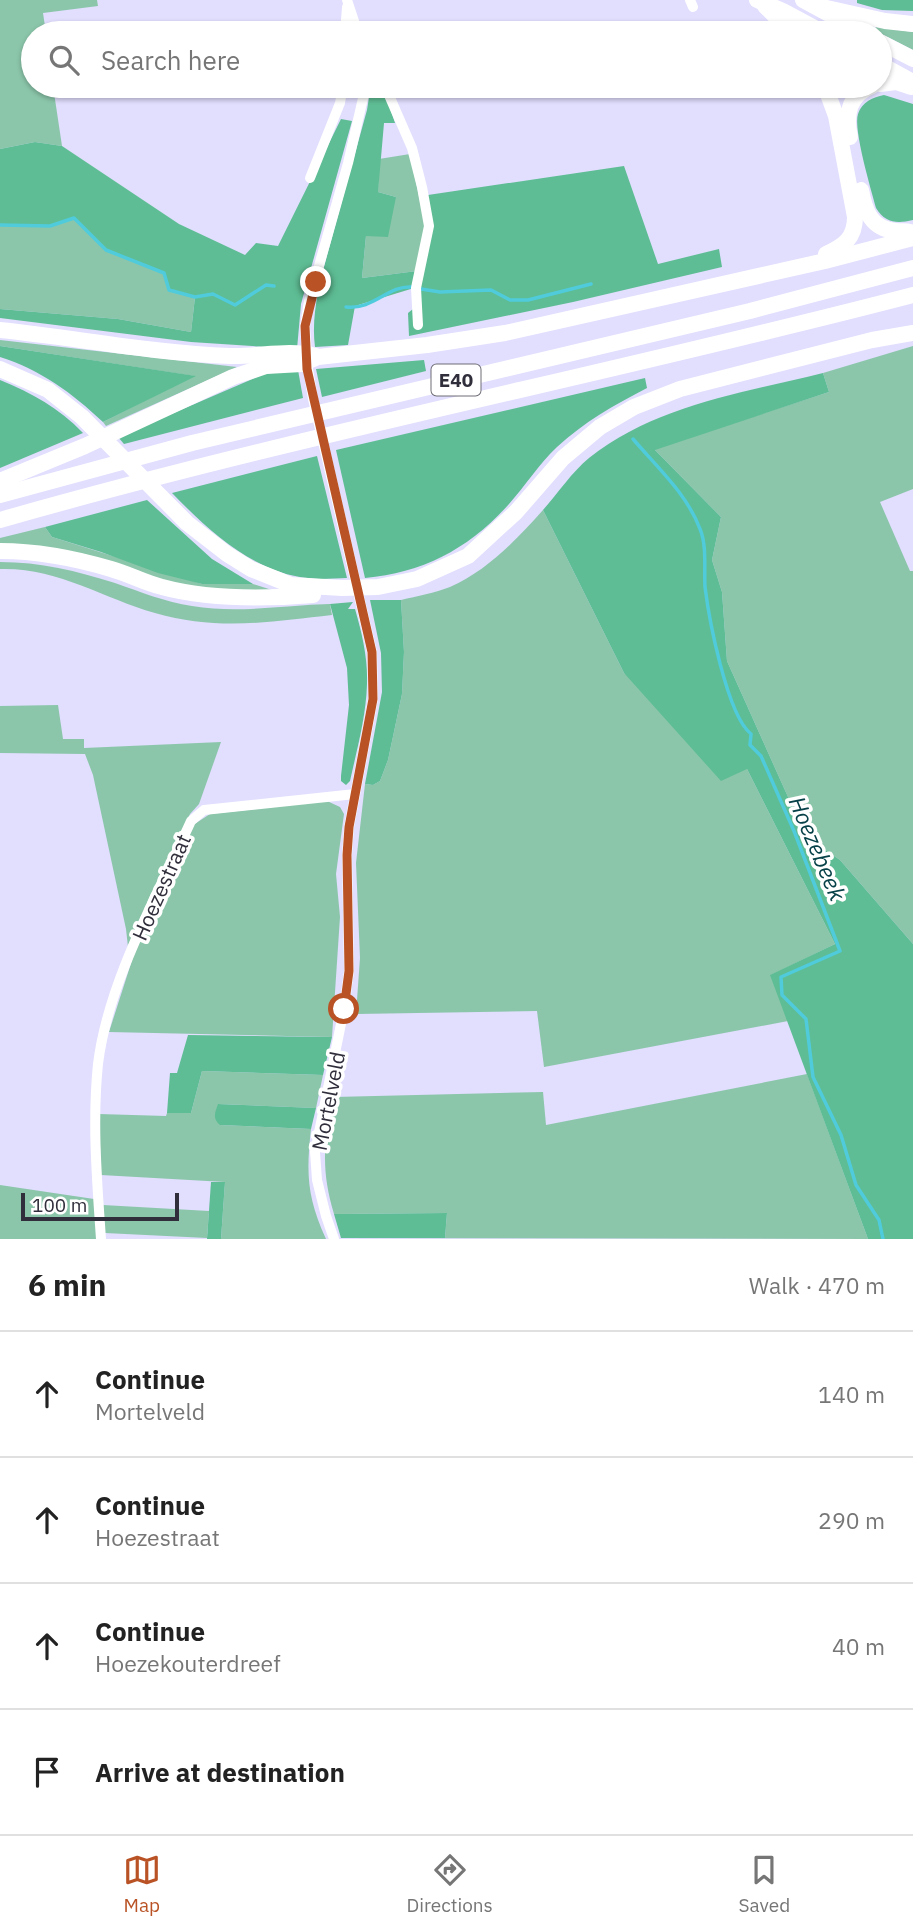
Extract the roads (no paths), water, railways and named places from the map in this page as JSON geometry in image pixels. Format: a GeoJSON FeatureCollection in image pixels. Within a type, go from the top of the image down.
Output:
{"type":"FeatureCollection","features":[{"type":"Feature","properties":{"kind":"highway"},"geometry":{"type":"LineString","coordinates":[[760,2],[780,21]]}},
{"type":"Feature","properties":{"kind":"highway"},"geometry":{"type":"LineString","coordinates":[[760,2],[802,21]]}},
{"type":"Feature","properties":{"kind":"highway"},"geometry":{"type":"LineString","coordinates":[[808,3],[884,21]]}},
{"type":"Feature","properties":{"kind":"highway"},"geometry":{"type":"LineString","coordinates":[[808,3],[842,21]]}},
{"type":"Feature","properties":{"kind":"highway"},"geometry":{"type":"LineString","coordinates":[[892,22],[913,23]]}},
{"type":"Feature","properties":{"kind":"highway"},"geometry":{"type":"LineString","coordinates":[[892,49],[913,60]]}},
{"type":"Feature","properties":{"kind":"highway"},"geometry":{"type":"LineString","coordinates":[[892,71],[913,82]]}},
{"type":"Feature","properties":{"kind":"highway"},"geometry":{"type":"LineString","coordinates":[[892,82],[913,88]]}},
{"type":"Feature","properties":{"kind":"highway"},"geometry":{"type":"LineString","coordinates":[[813,262],[848,241],[855,225],[853,200],[836,116],[829,98]]}},
{"type":"Feature","properties":{"kind":"highway"},"geometry":{"type":"LineString","coordinates":[[0,481],[85,446],[233,377],[266,366],[302,364],[312,368],[427,345],[505,333],[825,261],[913,235],[908,230],[885,229],[870,219],[864,207],[847,115],[854,98]]}},
{"type":"Feature","properties":{"kind":"highway","name":"E40"},"geometry":{"type":"LineString","coordinates":[[0,495],[192,443],[750,311],[913,268]]}},
{"type":"Feature","properties":{"kind":"highway","name":"E40"},"geometry":{"type":"LineString","coordinates":[[0,520],[204,465],[752,337],[913,295]]}},
{"type":"Feature","properties":{"kind":"highway"},"geometry":{"type":"LineString","coordinates":[[872,340],[880,332],[913,323]]}},
{"type":"Feature","properties":{"kind":"highway"},"geometry":{"type":"LineString","coordinates":[[0,330],[145,349],[232,356],[303,353],[312,368]]}},
{"type":"Feature","properties":{"kind":"highway"},"geometry":{"type":"LineString","coordinates":[[0,369],[48,390],[82,417],[187,523],[251,569],[291,585],[378,587],[417,579],[468,556],[516,512],[564,458],[600,427],[634,407],[680,389],[872,340],[913,333]]}},
{"type":"Feature","properties":{"kind":"highway"},"geometry":{"type":"LineString","coordinates":[[0,551],[31,551],[64,556],[160,587],[199,594],[291,597],[329,593],[342,588]]}},
{"type":"Feature","properties":{"kind":"street"},"geometry":{"type":"LineString","coordinates":[[346,21],[347,1]]}},
{"type":"Feature","properties":{"kind":"street"},"geometry":{"type":"LineString","coordinates":[[347,1],[354,21]]}},
{"type":"Feature","properties":{"kind":"street"},"geometry":{"type":"LineString","coordinates":[[310,178],[341,98]]}},
{"type":"Feature","properties":{"kind":"street"},"geometry":{"type":"LineString","coordinates":[[355,794],[373,699],[372,652],[330,468],[312,368],[305,345],[305,326],[309,301],[348,163],[363,98]]}},
{"type":"Feature","properties":{"kind":"street"},"geometry":{"type":"LineString","coordinates":[[391,98],[412,148],[429,226],[416,288],[418,325]]}},
{"type":"Feature","properties":{"kind":"street","name":"Hoezestraat"},"geometry":{"type":"LineString","coordinates":[[101,1239],[95,1131],[99,1062],[117,985],[191,821],[204,810],[355,794]]}},
{"type":"Feature","properties":{"kind":"street","name":"Mortelveld"},"geometry":{"type":"LineString","coordinates":[[334,1239],[317,1180],[315,1152],[338,1048],[349,971],[347,855],[355,794]]}},
{"type":"Feature","properties":{"kind":"waterway","name":"Hoezebeek"},"geometry":{"type":"LineString","coordinates":[[0,225],[50,226],[74,218],[106,250],[164,273],[169,290],[195,297],[213,294],[235,305],[266,285],[274,286]]}},
{"type":"Feature","properties":{"kind":"waterway","name":"Hoezebeek"},"geometry":{"type":"LineString","coordinates":[[421,289],[440,292],[491,290],[510,300],[528,300],[591,284]]}},
{"type":"Feature","properties":{"kind":"waterway","name":"Hoezebeek"},"geometry":{"type":"LineString","coordinates":[[346,307],[365,305],[403,287],[412,287]]}},
{"type":"Feature","properties":{"kind":"waterway","name":"Hoezebeek"},"geometry":{"type":"LineString","coordinates":[[633,439],[679,493],[700,529],[707,602],[727,688],[742,724],[751,734],[750,745],[761,756],[794,831],[840,951],[781,977],[782,995],[806,1019],[813,1077],[841,1135],[856,1185],[879,1220],[883,1239]]}}]}
